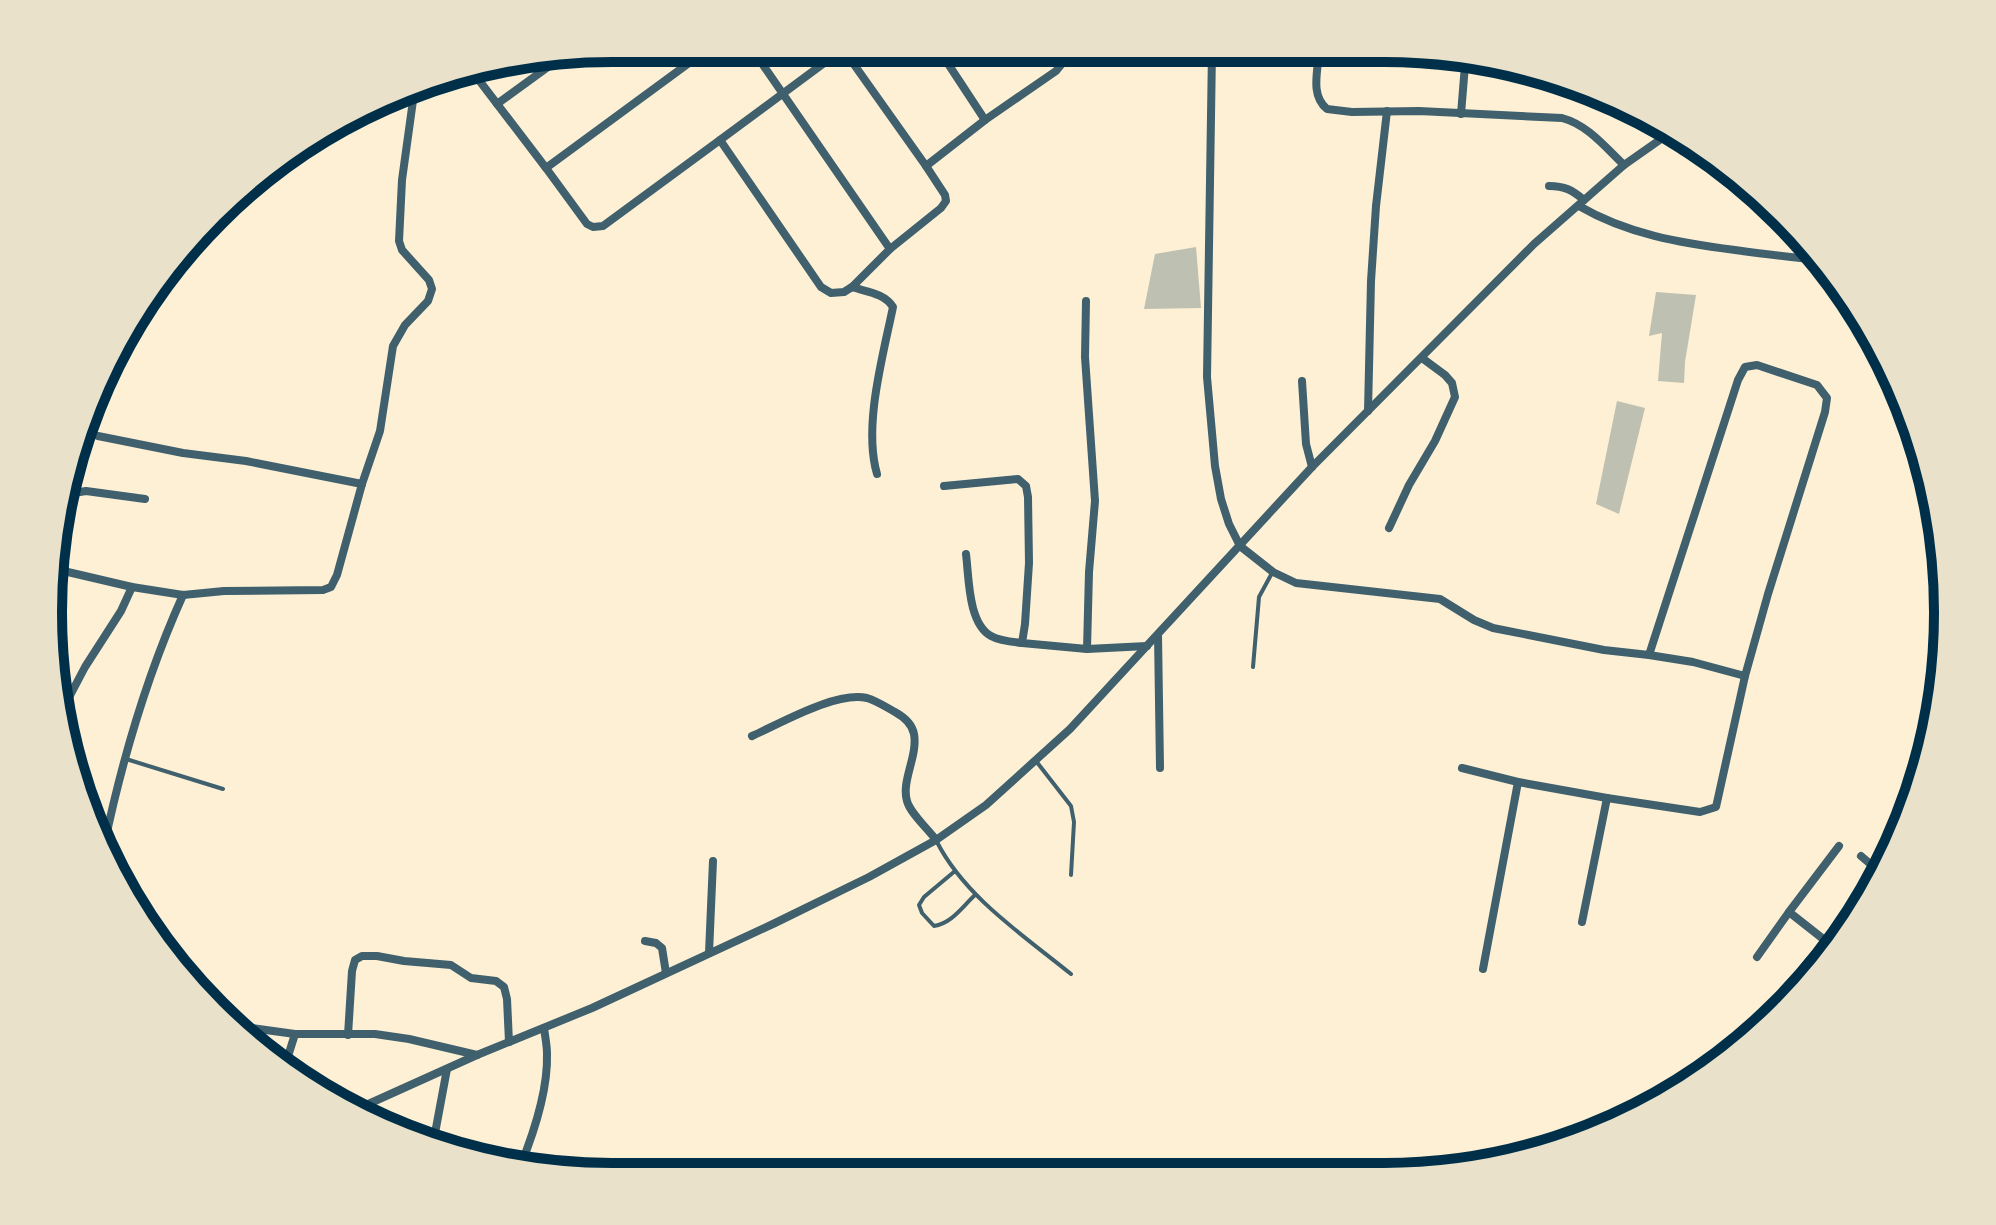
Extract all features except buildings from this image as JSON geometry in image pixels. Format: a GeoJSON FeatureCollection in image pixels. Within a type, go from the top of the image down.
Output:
{"type":"FeatureCollection","features":[{"type":"Feature","properties":{"kind":"street"},"geometry":{"type":"LineString","coordinates":[[546,168],[690,62]]}},
{"type":"Feature","properties":{"kind":"street"},"geometry":{"type":"LineString","coordinates":[[761,62],[890,249]]}},
{"type":"Feature","properties":{"kind":"street"},"geometry":{"type":"LineString","coordinates":[[478,79],[587,224],[593,227],[603,226],[826,62]]}},
{"type":"Feature","properties":{"kind":"street"},"geometry":{"type":"LineString","coordinates":[[720,140],[821,287],[831,293],[844,292],[946,201],[926,166],[852,62]]}},
{"type":"Feature","properties":{"kind":"street"},"geometry":{"type":"LineString","coordinates":[[947,62],[985,120]]}},
{"type":"Feature","properties":{"kind":"street"},"geometry":{"type":"LineString","coordinates":[[926,166],[1056,71],[1063,62]]}},
{"type":"Feature","properties":{"kind":"street"},"geometry":{"type":"LineString","coordinates":[[1212,62],[1207,377],[1219,488],[1229,524],[1240,546],[1283,578],[1305,584],[1440,599],[1493,628],[1604,650],[1693,662],[1745,676]]}},
{"type":"Feature","properties":{"kind":"street"},"geometry":{"type":"LineString","coordinates":[[1318,62],[1316,92],[1327,109],[1562,118],[1574,121],[1624,165]]}},
{"type":"Feature","properties":{"kind":"street"},"geometry":{"type":"LineString","coordinates":[[497,104],[549,66]]}},
{"type":"Feature","properties":{"kind":"street"},"geometry":{"type":"LineString","coordinates":[[1461,114],[1465,69]]}},
{"type":"Feature","properties":{"kind":"street"},"geometry":{"type":"LineString","coordinates":[[64,571],[183,595],[224,591],[323,590],[331,587],[380,431],[393,346],[405,325],[428,301],[432,289],[429,280],[402,250],[399,241],[402,180],[413,100]]}},
{"type":"Feature","properties":{"kind":"street"},"geometry":{"type":"LineString","coordinates":[[1368,411],[1372,260],[1387,111]]}},
{"type":"Feature","properties":{"kind":"street"},"geometry":{"type":"LineString","coordinates":[[367,1105],[666,973],[869,877],[936,840],[986,805],[1070,729],[1312,467],[1534,244],[1624,165],[1663,138]]}},
{"type":"Feature","properties":{"kind":"street"},"geometry":{"type":"LineString","coordinates":[[1549,186],[1572,190],[1591,213],[1665,240],[1804,258]]}},
{"type":"Feature","properties":{"kind":"street"},"geometry":{"type":"LineString","coordinates":[[852,287],[888,299],[893,307],[873,418],[872,450],[877,474]]}},
{"type":"Feature","properties":{"kind":"street"},"geometry":{"type":"LineString","coordinates":[[1086,301],[1086,385],[1095,501],[1087,649]]}},
{"type":"Feature","properties":{"kind":"street"},"geometry":{"type":"LineString","coordinates":[[1389,528],[1455,397],[1452,383],[1422,358]]}},
{"type":"Feature","properties":{"kind":"street"},"geometry":{"type":"LineString","coordinates":[[1462,768],[1607,798],[1700,812],[1716,807],[1745,676],[1825,412],[1827,398],[1817,385],[1757,365],[1745,367],[1738,380],[1649,655]]}},
{"type":"Feature","properties":{"kind":"street"},"geometry":{"type":"LineString","coordinates":[[1302,381],[1306,444],[1312,467]]}},
{"type":"Feature","properties":{"kind":"street"},"geometry":{"type":"LineString","coordinates":[[98,436],[362,484]]}},
{"type":"Feature","properties":{"kind":"street"},"geometry":{"type":"LineString","coordinates":[[944,486],[1018,479],[1026,486],[1029,563],[1022,643]]}},
{"type":"Feature","properties":{"kind":"street"},"geometry":{"type":"LineString","coordinates":[[76,493],[86,491],[145,499]]}},
{"type":"Feature","properties":{"kind":"street"},"geometry":{"type":"LineString","coordinates":[[966,554],[974,612],[982,629],[993,637],[1087,649],[1147,646]]}},
{"type":"Feature","properties":{"kind":"street"},"geometry":{"type":"LineString","coordinates":[[69,697],[116,620],[132,587]]}},
{"type":"Feature","properties":{"kind":"street"},"geometry":{"type":"LineString","coordinates":[[107,830],[158,652],[183,595]]}},
{"type":"Feature","properties":{"kind":"street"},"geometry":{"type":"LineString","coordinates":[[1158,634],[1160,768]]}},
{"type":"Feature","properties":{"kind":"street"},"geometry":{"type":"LineString","coordinates":[[752,736],[824,703],[866,698],[884,705],[911,725],[914,750],[907,801],[936,840]]}},
{"type":"Feature","properties":{"kind":"street"},"geometry":{"type":"LineString","coordinates":[[1483,969],[1518,782]]}},
{"type":"Feature","properties":{"kind":"street"},"geometry":{"type":"LineString","coordinates":[[1582,922],[1607,798]]}},
{"type":"Feature","properties":{"kind":"street"},"geometry":{"type":"LineString","coordinates":[[1757,957],[1839,846]]}},
{"type":"Feature","properties":{"kind":"street"},"geometry":{"type":"LineString","coordinates":[[1861,856],[1872,865]]}},
{"type":"Feature","properties":{"kind":"street"},"geometry":{"type":"LineString","coordinates":[[709,953],[713,861]]}},
{"type":"Feature","properties":{"kind":"street"},"geometry":{"type":"LineString","coordinates":[[1789,912],[1825,941]]}},
{"type":"Feature","properties":{"kind":"street"},"geometry":{"type":"LineString","coordinates":[[645,941],[662,948],[666,973]]}},
{"type":"Feature","properties":{"kind":"street"},"geometry":{"type":"LineString","coordinates":[[348,1035],[355,960],[362,956],[377,956],[451,965],[471,978],[496,981],[504,987],[507,999],[509,1042]]}},
{"type":"Feature","properties":{"kind":"street"},"geometry":{"type":"LineString","coordinates":[[253,1028],[295,1034],[375,1034],[477,1055]]}},
{"type":"Feature","properties":{"kind":"street"},"geometry":{"type":"LineString","coordinates":[[524,1155],[546,1078],[544,1028]]}},
{"type":"Feature","properties":{"kind":"street"},"geometry":{"type":"LineString","coordinates":[[288,1057],[295,1034]]}},
{"type":"Feature","properties":{"kind":"street"},"geometry":{"type":"LineString","coordinates":[[435,1134],[447,1069]]}},
{"type":"Feature","properties":{"kind":"lane"},"geometry":{"type":"LineString","coordinates":[[1253,667],[1259,597],[1273,572]]}},
{"type":"Feature","properties":{"kind":"lane"},"geometry":{"type":"LineString","coordinates":[[126,759],[223,789]]}},
{"type":"Feature","properties":{"kind":"lane"},"geometry":{"type":"LineString","coordinates":[[1036,761],[1071,806],[1074,822],[1071,875]]}},
{"type":"Feature","properties":{"kind":"lane"},"geometry":{"type":"LineString","coordinates":[[936,840],[955,871],[975,895],[1071,974]]}},
{"type":"Feature","properties":{"kind":"lane"},"geometry":{"type":"LineString","coordinates":[[955,871],[924,897],[919,905],[922,913],[934,926],[940,925],[975,895]]}}]}
